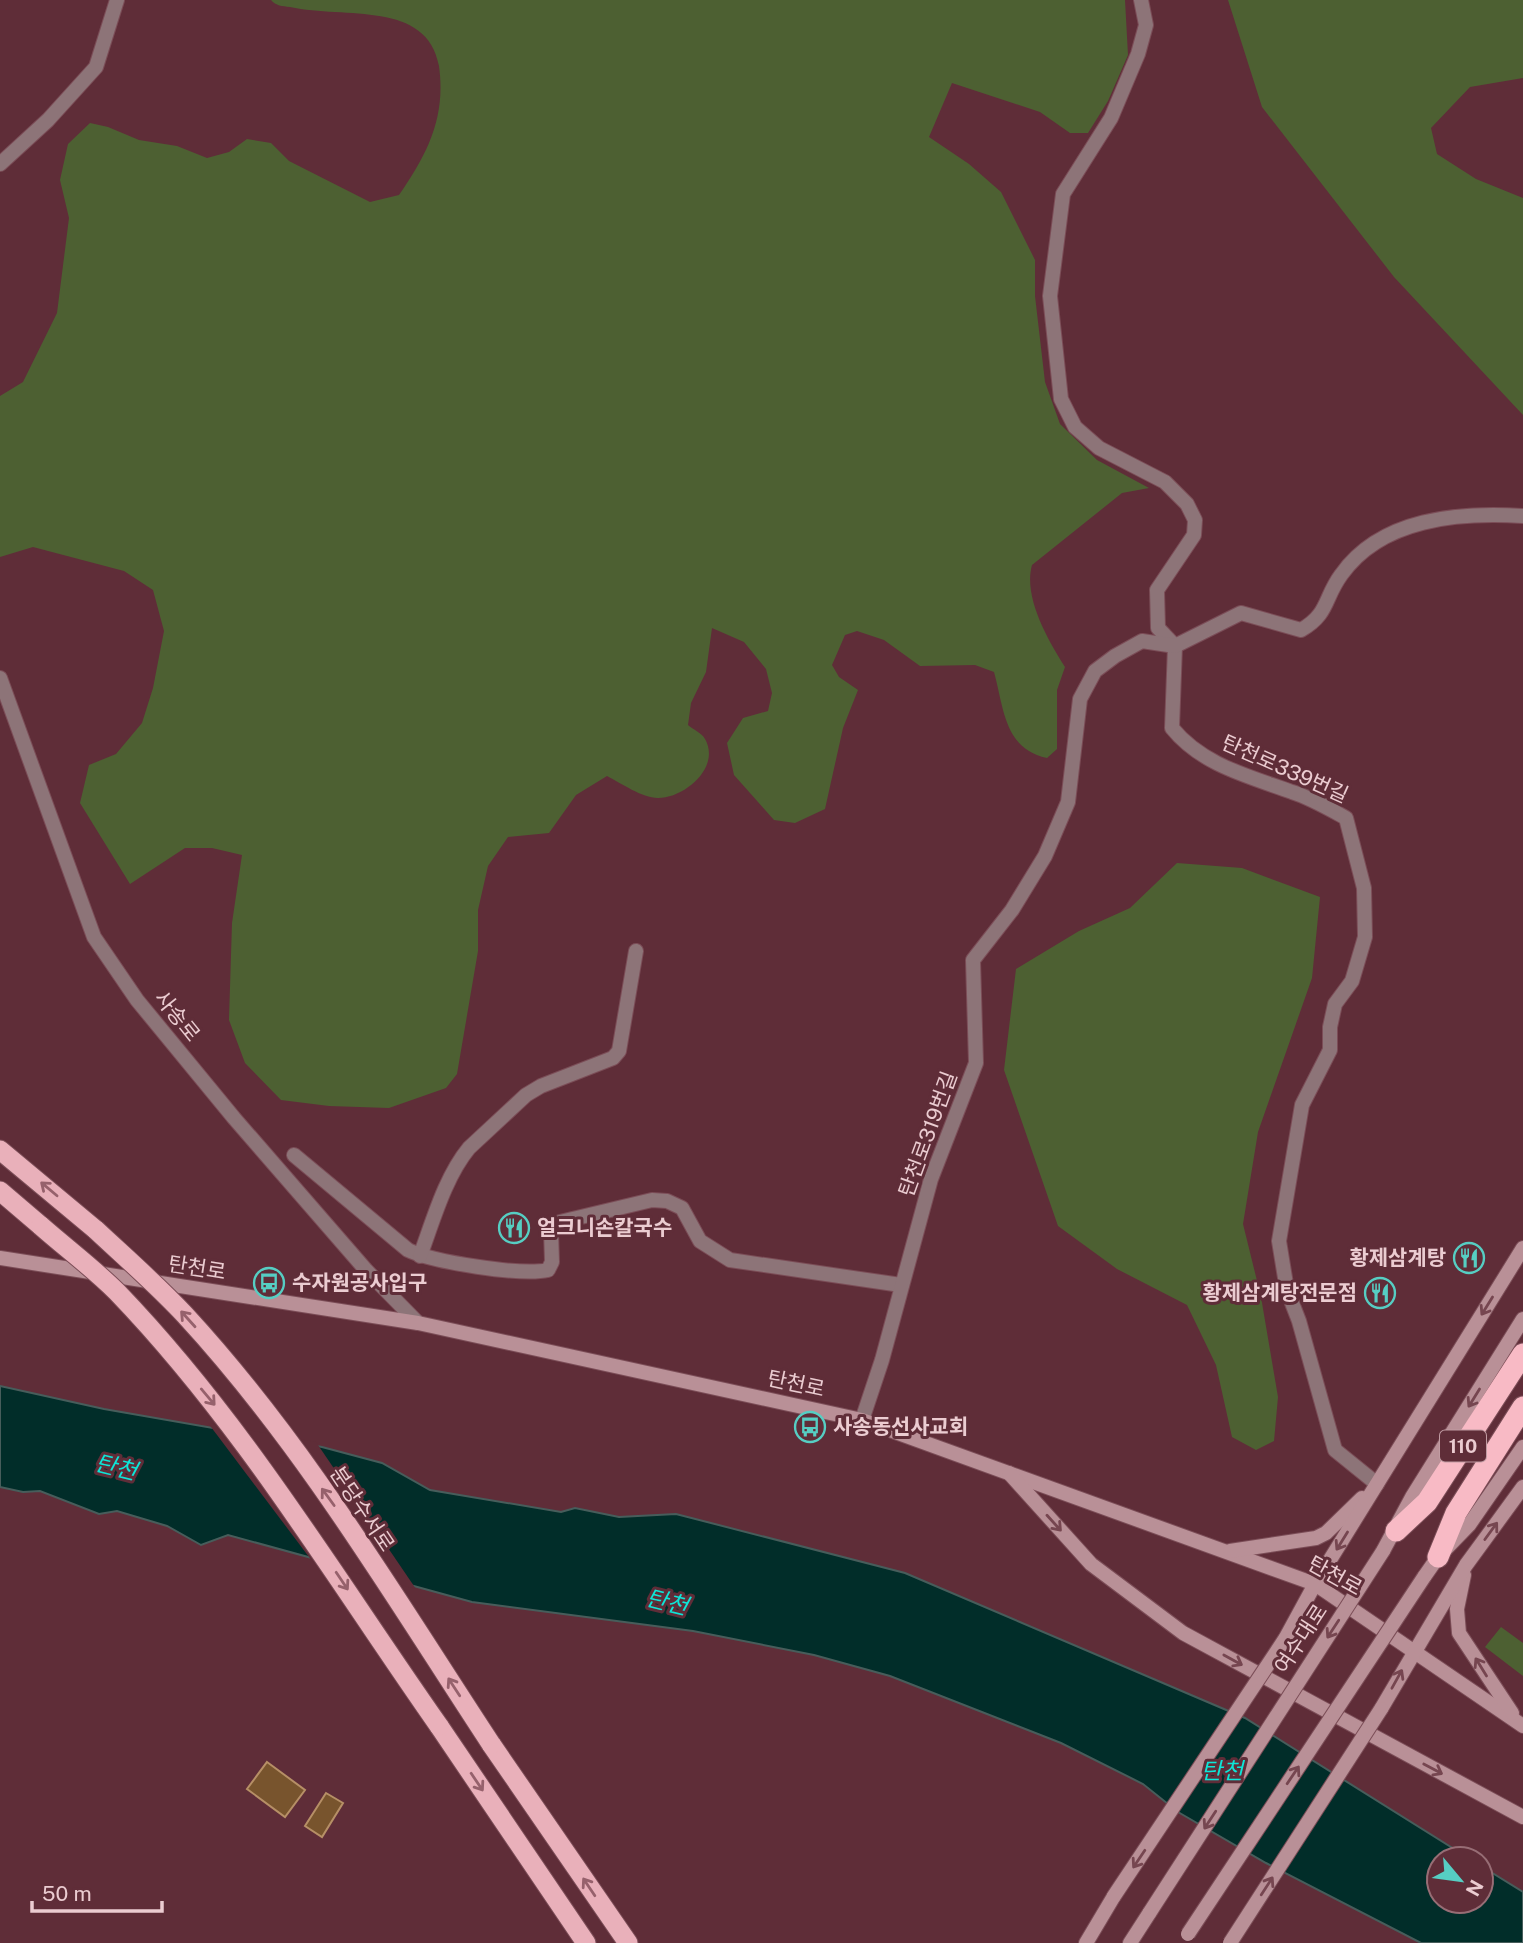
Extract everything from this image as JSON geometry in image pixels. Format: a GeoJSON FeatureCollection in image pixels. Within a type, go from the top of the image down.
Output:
{"type":"FeatureCollection","features":[{"type":"Feature","properties":{"kind":"highway","name":"분당수서로"},"geometry":{"type":"LineString","coordinates":[[0,1150],[96,1230],[185,1315],[279,1430],[342,1516],[491,1744],[628,1943]]}},
{"type":"Feature","properties":{"kind":"highway"},"geometry":{"type":"LineString","coordinates":[[0,1191],[115,1291],[222,1415],[296,1513],[586,1943]]}},
{"type":"Feature","properties":{"kind":"highway","name":"110"},"geometry":{"type":"LineString","coordinates":[[1396,1531],[1427,1502],[1523,1354]]}},
{"type":"Feature","properties":{"kind":"highway","name":"110"},"geometry":{"type":"LineString","coordinates":[[1438,1557],[1456,1513],[1523,1407]]}},
{"type":"Feature","properties":{"kind":"main road"},"geometry":{"type":"LineString","coordinates":[[1086,1943],[1114,1896],[1285,1639],[1315,1584],[1523,1248]]}},
{"type":"Feature","properties":{"kind":"main road","name":"탄천로"},"geometry":{"type":"LineString","coordinates":[[0,1258],[418,1323],[862,1420],[1315,1584],[1521,1725]]}},
{"type":"Feature","properties":{"kind":"main road","name":"여수대로"},"geometry":{"type":"LineString","coordinates":[[1130,1943],[1396,1531],[1412,1497],[1523,1319]]}},
{"type":"Feature","properties":{"kind":"main road"},"geometry":{"type":"LineString","coordinates":[[1185,1939],[1424,1577],[1438,1557],[1469,1525],[1523,1447]]}},
{"type":"Feature","properties":{"kind":"main road"},"geometry":{"type":"LineString","coordinates":[[1008,1472],[1091,1564],[1184,1633],[1523,1817]]}},
{"type":"Feature","properties":{"kind":"main road"},"geometry":{"type":"LineString","coordinates":[[1229,1551],[1315,1538],[1326,1533],[1377,1484]]}},
{"type":"Feature","properties":{"kind":"main road"},"geometry":{"type":"LineString","coordinates":[[1230,1943],[1381,1709],[1413,1649],[1466,1565],[1523,1488]]}},
{"type":"Feature","properties":{"kind":"main road"},"geometry":{"type":"LineString","coordinates":[[1466,1565],[1457,1609],[1459,1633],[1521,1725]]}},
{"type":"Feature","properties":{"kind":"street"},"geometry":{"type":"LineString","coordinates":[[0,164],[48,120],[96,67],[117,0]]}},
{"type":"Feature","properties":{"kind":"street"},"geometry":{"type":"LineString","coordinates":[[1141,0],[1146,25],[1138,54],[1111,118],[1063,194],[1049,296],[1061,399],[1075,427],[1099,448],[1165,482],[1187,503],[1195,520],[1194,535],[1157,590],[1158,628],[1175,646],[1241,613],[1301,630],[1315,622],[1325,609],[1331,589],[1347,566],[1373,541],[1402,530],[1479,514],[1523,516]]}},
{"type":"Feature","properties":{"kind":"street","name":"탄천로319번길"},"geometry":{"type":"LineString","coordinates":[[862,1420],[931,1179],[976,1063],[973,960],[991,939],[1030,882],[1045,856],[1068,802],[1080,699],[1095,671],[1115,656],[1142,642],[1175,646]]}},
{"type":"Feature","properties":{"kind":"street","name":"탄천로339번길"},"geometry":{"type":"LineString","coordinates":[[1175,646],[1172,728],[1182,741],[1223,767],[1314,801],[1346,818],[1356,851],[1364,888],[1365,937],[1352,981],[1335,1004],[1330,1027],[1330,1050],[1302,1105],[1279,1241],[1287,1290],[1299,1321],[1335,1450],[1377,1484]]}},
{"type":"Feature","properties":{"kind":"street","name":"사송로"},"geometry":{"type":"LineString","coordinates":[[0,678],[94,937],[137,1000],[234,1118],[366,1270],[418,1323]]}},
{"type":"Feature","properties":{"kind":"street"},"geometry":{"type":"LineString","coordinates":[[421,1256],[435,1214],[462,1157],[469,1148],[526,1095],[551,1082],[605,1063],[619,1051],[636,951]]}},
{"type":"Feature","properties":{"kind":"street"},"geometry":{"type":"LineString","coordinates":[[294,1155],[408,1250],[421,1256],[502,1268],[548,1270],[552,1262],[551,1231],[561,1222],[652,1200],[667,1201],[682,1208],[700,1241],[710,1250],[730,1260],[901,1285]]}},
{"type":"Feature","properties":{"kind":"green space"},"geometry":{"type":"Polygon","coordinates":[[[271,0],[1125,0],[1128,55],[1108,101],[1088,133],[1070,133],[1040,112],[952,83],[929,137],[969,164],[1001,192],[1035,260],[1035,296],[1045,382],[1060,424],[1097,460],[1149,488],[1122,493],[1032,565],[1030,577],[1034,604],[1051,644],[1065,667],[1057,690],[1057,749],[1047,758],[1022,746],[1008,725],[994,672],[975,665],[920,666],[884,640],[857,631],[845,635],[832,665],[839,677],[858,690],[843,728],[825,809],[795,823],[774,820],[734,775],[727,743],[743,718],[768,711],[772,693],[766,669],[744,642],[712,628],[706,672],[691,703],[688,725],[702,735],[709,750],[708,760],[698,779],[679,793],[658,798],[639,793],[607,776],[576,795],[549,833],[508,837],[488,866],[478,910],[478,951],[457,1074],[446,1088],[389,1108],[329,1106],[281,1100],[245,1063],[229,1020],[232,923],[242,855],[212,848],[185,848],[130,884],[80,803],[89,765],[116,754],[142,723],[153,688],[164,631],[153,590],[124,571],[33,547],[0,557],[0,396],[23,382],[57,313],[69,218],[60,180],[68,144],[90,123],[108,127],[139,140],[177,146],[207,158],[229,152],[247,139],[271,143],[289,161],[370,202],[399,195],[426,149],[440,102],[439,66],[431,45],[419,31],[401,21],[381,16],[277,5],[271,0]]]}},
{"type":"Feature","properties":{"kind":"green space"},"geometry":{"type":"Polygon","coordinates":[[[1228,0],[1523,0],[1523,78],[1470,87],[1431,128],[1437,154],[1476,179],[1523,198],[1523,415],[1394,277],[1262,107],[1228,0]]]}},
{"type":"Feature","properties":{"kind":"green space"},"geometry":{"type":"Polygon","coordinates":[[[1177,863],[1242,868],[1320,897],[1312,978],[1258,1132],[1243,1224],[1261,1297],[1278,1397],[1274,1441],[1256,1450],[1232,1437],[1216,1365],[1187,1305],[1117,1269],[1058,1226],[1004,1070],[1016,969],[1079,931],[1130,908],[1177,863]]]}},
{"type":"Feature","properties":{"kind":"green space"},"geometry":{"type":"Polygon","coordinates":[[[1501,1627],[1523,1643],[1523,1676],[1485,1647],[1501,1627]]]}},
{"type":"Feature","properties":{"kind":"water","name":"탄천"},"geometry":{"type":"Polygon","coordinates":[[[0,1386],[104,1409],[322,1447],[382,1463],[430,1490],[561,1512],[575,1508],[619,1517],[676,1514],[905,1573],[1245,1718],[1448,1845],[1425,1845],[1425,1915],[1495,1915],[1495,1875],[1523,1892],[1523,1943],[1421,1943],[1266,1863],[1178,1812],[1143,1784],[1061,1743],[890,1676],[814,1655],[693,1631],[472,1602],[228,1535],[201,1545],[167,1526],[117,1511],[99,1514],[40,1491],[23,1492],[0,1487],[0,1386]]]}},
{"type":"Feature","properties":{"kind":"pier"},"geometry":{"type":"Polygon","coordinates":[[[208,1423],[316,1442],[416,1589],[312,1561],[208,1423]]]}},
{"type":"Feature","properties":{"kind":"building"},"geometry":{"type":"Polygon","coordinates":[[[267,1762],[305,1790],[285,1817],[247,1789],[267,1762]]]}},
{"type":"Feature","properties":{"kind":"building"},"geometry":{"type":"Polygon","coordinates":[[[326,1793],[343,1803],[322,1837],[305,1826],[326,1793]]]}},
{"type":"Feature","properties":{"kind":"place","name":"얼크니손칼국수"},"geometry":{"type":"Point","coordinates":[514,1228]}},
{"type":"Feature","properties":{"kind":"place","name":"황제삼계탕"},"geometry":{"type":"Point","coordinates":[1469,1258]}},
{"type":"Feature","properties":{"kind":"place","name":"수자원공사입구"},"geometry":{"type":"Point","coordinates":[269,1283]}},
{"type":"Feature","properties":{"kind":"place","name":"황제삼계탕전문점"},"geometry":{"type":"Point","coordinates":[1380,1293]}},
{"type":"Feature","properties":{"kind":"place","name":"사송동선사교회"},"geometry":{"type":"Point","coordinates":[810,1427]}}]}
